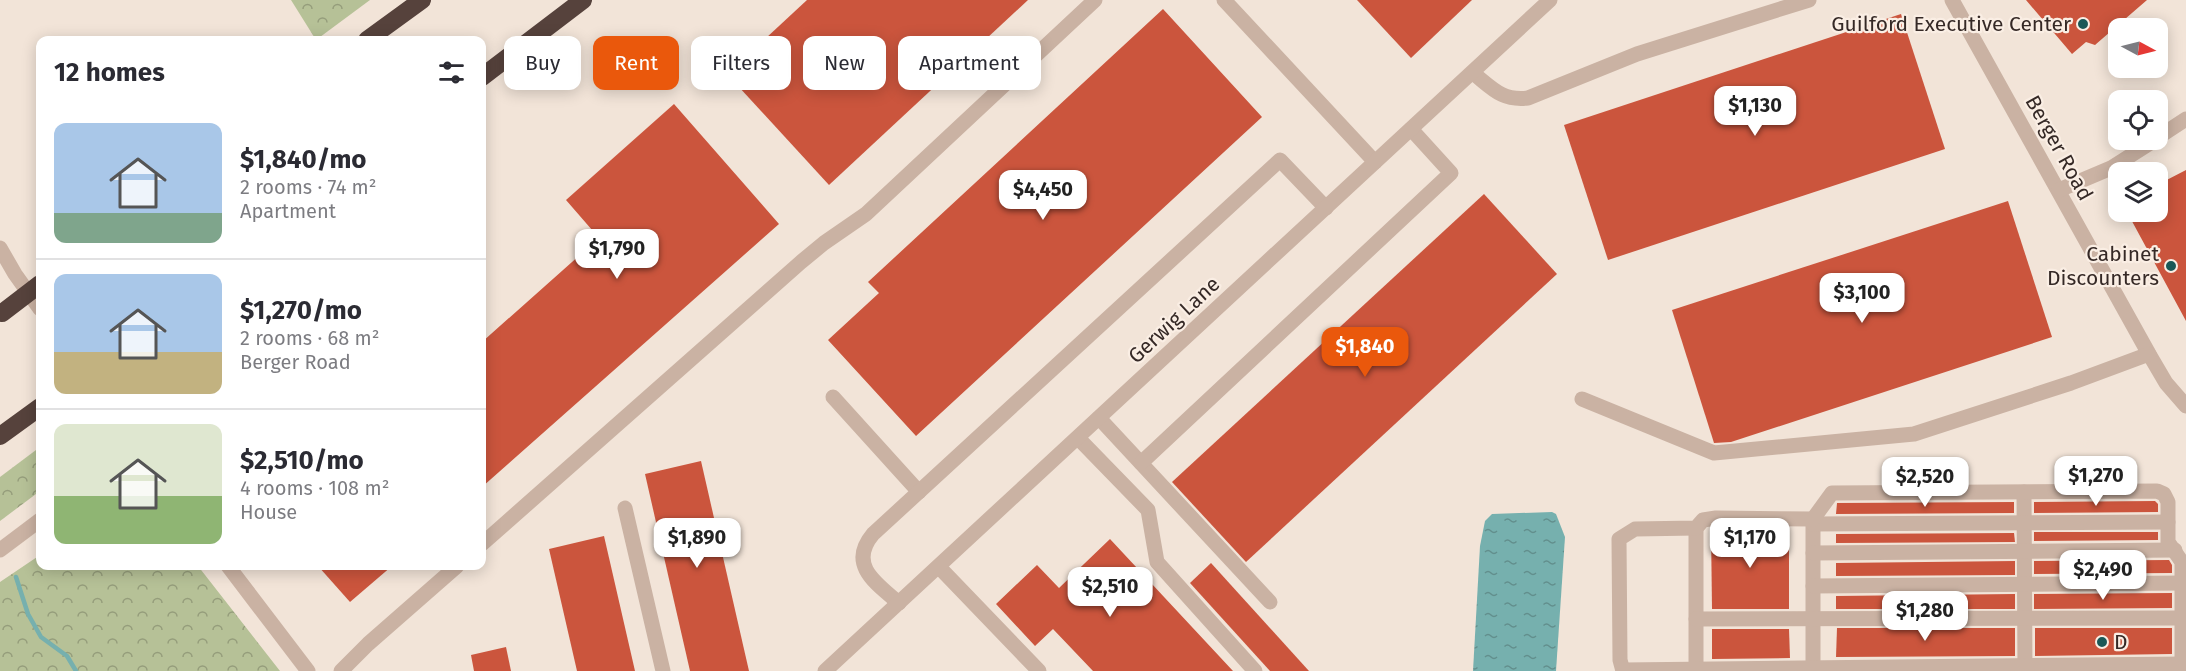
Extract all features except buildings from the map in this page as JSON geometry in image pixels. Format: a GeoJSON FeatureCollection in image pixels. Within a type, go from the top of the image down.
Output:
{"type":"FeatureCollection","features":[{"type":"Feature","properties":{"kind":"highway"},"geometry":{"type":"LineString","coordinates":[[372,36],[422,0]]}},
{"type":"Feature","properties":{"kind":"highway"},"geometry":{"type":"LineString","coordinates":[[486,74],[583,0]]}},
{"type":"Feature","properties":{"kind":"highway"},"geometry":{"type":"LineString","coordinates":[[1,314],[36,287]]}},
{"type":"Feature","properties":{"kind":"highway"},"geometry":{"type":"LineString","coordinates":[[0,436],[36,410]]}},
{"type":"Feature","properties":{"kind":"street"},"geometry":{"type":"LineString","coordinates":[[486,540],[801,262],[866,214],[1095,0]]}},
{"type":"Feature","properties":{"kind":"street"},"geometry":{"type":"LineString","coordinates":[[1224,0],[1375,162]]}},
{"type":"Feature","properties":{"kind":"street","name":"Gerwig Lane"},"geometry":{"type":"LineString","coordinates":[[825,671],[1550,0]]}},
{"type":"Feature","properties":{"kind":"street"},"geometry":{"type":"LineString","coordinates":[[1473,73],[1502,96],[1514,99],[1528,98],[1637,54],[1809,0]]}},
{"type":"Feature","properties":{"kind":"street","name":"Berger Road"},"geometry":{"type":"LineString","coordinates":[[1952,0],[2149,354],[2166,383],[2186,406]]}},
{"type":"Feature","properties":{"kind":"street"},"geometry":{"type":"LineString","coordinates":[[2168,131],[2186,119]]}},
{"type":"Feature","properties":{"kind":"street"},"geometry":{"type":"LineString","coordinates":[[1141,463],[1451,172],[1411,129]]}},
{"type":"Feature","properties":{"kind":"street"},"geometry":{"type":"LineString","coordinates":[[2058,190],[2111,168],[2139,150]]}},
{"type":"Feature","properties":{"kind":"street"},"geometry":{"type":"LineString","coordinates":[[899,603],[866,572],[863,551],[873,534],[1280,160],[1326,208]]}},
{"type":"Feature","properties":{"kind":"street"},"geometry":{"type":"LineString","coordinates":[[0,248],[36,303]]}},
{"type":"Feature","properties":{"kind":"street"},"geometry":{"type":"LineString","coordinates":[[1582,399],[1714,453],[1914,434],[2071,383],[2149,354]]}},
{"type":"Feature","properties":{"kind":"street"},"geometry":{"type":"LineString","coordinates":[[832,398],[919,492]]}},
{"type":"Feature","properties":{"kind":"street"},"geometry":{"type":"LineString","coordinates":[[1099,418],[1270,602]]}},
{"type":"Feature","properties":{"kind":"street"},"geometry":{"type":"LineString","coordinates":[[1078,438],[1148,510],[1157,562],[1255,671]]}},
{"type":"Feature","properties":{"kind":"street"},"geometry":{"type":"LineString","coordinates":[[1696,528],[1635,529],[1619,539],[1620,660],[1623,670],[1696,670],[2182,667],[2182,562],[2168,542],[2168,502],[2164,494],[2157,491],[1832,493],[1813,522],[1813,669]]}},
{"type":"Feature","properties":{"kind":"street"},"geometry":{"type":"LineString","coordinates":[[2024,492],[2025,668]]}},
{"type":"Feature","properties":{"kind":"street"},"geometry":{"type":"LineString","coordinates":[[625,507],[663,671]]}},
{"type":"Feature","properties":{"kind":"street"},"geometry":{"type":"LineString","coordinates":[[1696,670],[1696,528],[1703,520],[1716,518],[1813,522],[2168,522]]}},
{"type":"Feature","properties":{"kind":"street"},"geometry":{"type":"LineString","coordinates":[[0,550],[36,523]]}},
{"type":"Feature","properties":{"kind":"street"},"geometry":{"type":"LineString","coordinates":[[1813,553],[2175,550]]}},
{"type":"Feature","properties":{"kind":"street"},"geometry":{"type":"LineString","coordinates":[[939,567],[1039,671]]}},
{"type":"Feature","properties":{"kind":"street"},"geometry":{"type":"LineString","coordinates":[[231,570],[308,671]]}},
{"type":"Feature","properties":{"kind":"street"},"geometry":{"type":"LineString","coordinates":[[341,671],[368,644],[452,570]]}},
{"type":"Feature","properties":{"kind":"street"},"geometry":{"type":"LineString","coordinates":[[1813,586],[2183,583]]}},
{"type":"Feature","properties":{"kind":"street"},"geometry":{"type":"LineString","coordinates":[[1696,619],[2183,618]]}},
{"type":"Feature","properties":{"kind":"green space"},"geometry":{"type":"Polygon","coordinates":[[[291,0],[370,0],[321,36],[314,36],[291,0]]]}},
{"type":"Feature","properties":{"kind":"green space"},"geometry":{"type":"Polygon","coordinates":[[[36,450],[36,494],[0,521],[0,477],[36,450]]]}},
{"type":"Feature","properties":{"kind":"green space"},"geometry":{"type":"Polygon","coordinates":[[[36,558],[36,570],[201,570],[280,671],[0,671],[0,582],[36,558]]]}},
{"type":"Feature","properties":{"kind":"water"},"geometry":{"type":"Polygon","coordinates":[[[1552,512],[1556,514],[1565,537],[1556,671],[1473,671],[1480,546],[1485,521],[1492,514],[1552,512]]]}},
{"type":"Feature","properties":{"kind":"waterway"},"geometry":{"type":"LineString","coordinates":[[16,577],[28,614],[41,637],[67,656],[76,671]]}},
{"type":"Feature","properties":{"kind":"place","name":"Guilford Executive Center"},"geometry":{"type":"Point","coordinates":[2083,24]}},
{"type":"Feature","properties":{"kind":"place","name":"Cabinet Discounters"},"geometry":{"type":"Point","coordinates":[2171,266]}},
{"type":"Feature","properties":{"kind":"place","name":"D"},"geometry":{"type":"Point","coordinates":[2102,642]}}]}
